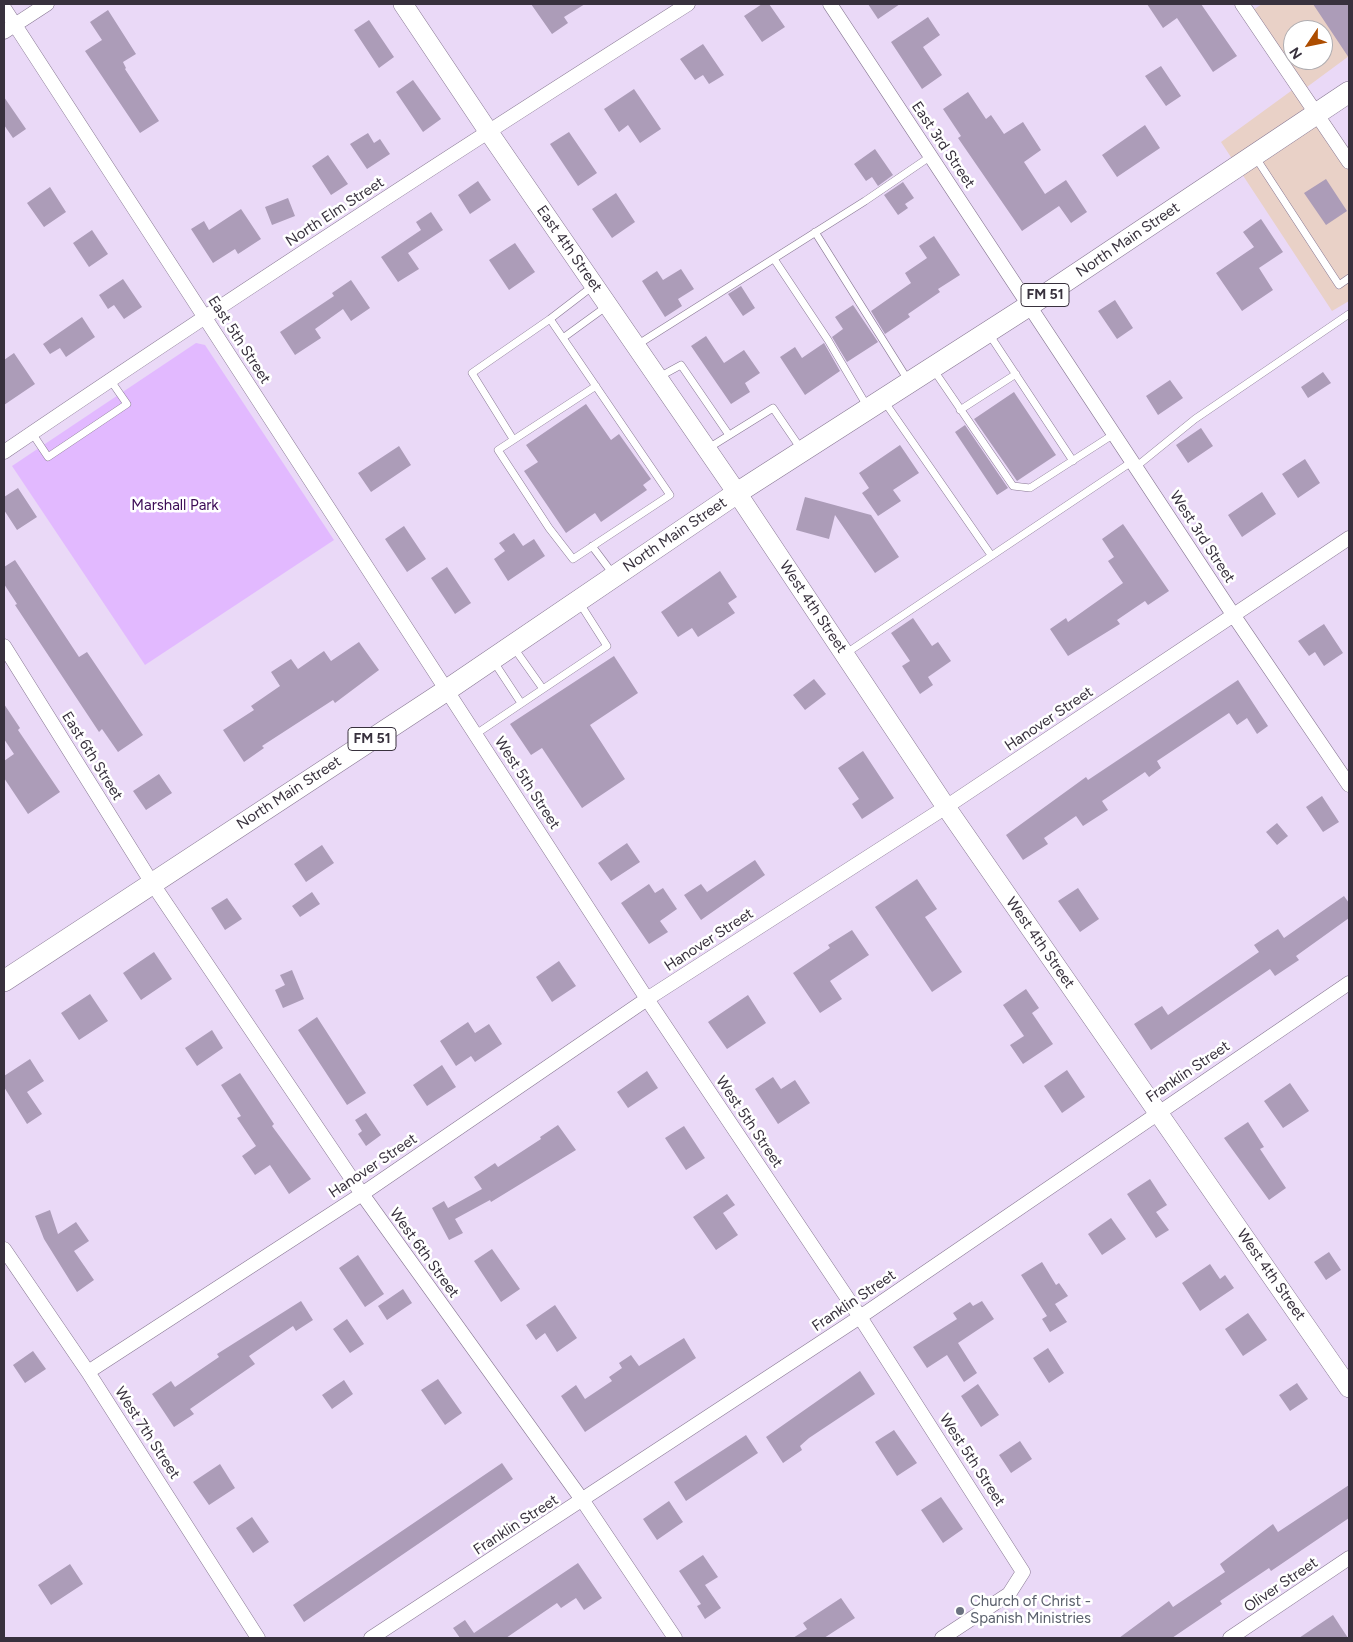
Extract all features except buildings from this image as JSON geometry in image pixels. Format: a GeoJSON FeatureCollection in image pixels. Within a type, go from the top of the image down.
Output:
{"type":"FeatureCollection","features":[{"type":"Feature","properties":{"kind":"main road","name":"East 4th Street"},"geometry":{"type":"LineString","coordinates":[[403,4],[737,493]]}},
{"type":"Feature","properties":{"kind":"main road","name":"North Main Street"},"geometry":{"type":"LineString","coordinates":[[4,981],[447,690],[737,493],[988,332],[1349,92]]}},
{"type":"Feature","properties":{"kind":"main road","name":"West 4th Street"},"geometry":{"type":"LineString","coordinates":[[737,493],[946,807],[1349,1388]]}},
{"type":"Feature","properties":{"kind":"street"},"geometry":{"type":"LineString","coordinates":[[9,28],[47,4]]}},
{"type":"Feature","properties":{"kind":"street","name":"North Elm Street"},"geometry":{"type":"LineString","coordinates":[[4,452],[204,317],[488,131],[688,4]]}},
{"type":"Feature","properties":{"kind":"street","name":"East 3rd Street"},"geometry":{"type":"LineString","coordinates":[[830,4],[1030,304]]}},
{"type":"Feature","properties":{"kind":"street"},"geometry":{"type":"LineString","coordinates":[[1242,4],[1349,162]]}},
{"type":"Feature","properties":{"kind":"street","name":"East 5th Street"},"geometry":{"type":"LineString","coordinates":[[4,8],[9,28],[204,317],[447,690]]}},
{"type":"Feature","properties":{"kind":"street","name":"West 3rd Street"},"geometry":{"type":"LineString","coordinates":[[1030,304],[1234,616],[1349,785]]}},
{"type":"Feature","properties":{"kind":"street","name":"Hanover Street"},"geometry":{"type":"LineString","coordinates":[[88,1372],[362,1194],[647,999],[946,807],[1349,538]]}},
{"type":"Feature","properties":{"kind":"street","name":"East 6th Street"},"geometry":{"type":"LineString","coordinates":[[4,646],[152,883]]}},
{"type":"Feature","properties":{"kind":"street","name":"West 5th Street"},"geometry":{"type":"LineString","coordinates":[[447,690],[647,999],[860,1317],[1023,1572],[1009,1594],[942,1638]]}},
{"type":"Feature","properties":{"kind":"street","name":"West 6th Street"},"geometry":{"type":"LineString","coordinates":[[152,883],[362,1194],[583,1501],[675,1638]]}},
{"type":"Feature","properties":{"kind":"street","name":"Franklin Street"},"geometry":{"type":"LineString","coordinates":[[371,1638],[583,1501],[860,1317],[1158,1112],[1349,984]]}},
{"type":"Feature","properties":{"kind":"street","name":"West 7th Street"},"geometry":{"type":"LineString","coordinates":[[4,1249],[88,1372],[258,1638]]}},
{"type":"Feature","properties":{"kind":"street","name":"Oliver Street"},"geometry":{"type":"LineString","coordinates":[[1230,1638],[1349,1558]]}},
{"type":"Feature","properties":{"kind":"lane"},"geometry":{"type":"LineString","coordinates":[[1254,155],[1339,285],[1349,278]]}},
{"type":"Feature","properties":{"kind":"lane"},"geometry":{"type":"LineString","coordinates":[[636,346],[774,259],[931,156]]}},
{"type":"Feature","properties":{"kind":"lane"},"geometry":{"type":"LineString","coordinates":[[815,232],[910,382]]}},
{"type":"Feature","properties":{"kind":"lane"},"geometry":{"type":"LineString","coordinates":[[774,259],[828,340],[992,554]]}},
{"type":"Feature","properties":{"kind":"lane"},"geometry":{"type":"LineString","coordinates":[[513,439],[472,373],[550,319],[594,285]]}},
{"type":"Feature","properties":{"kind":"lane"},"geometry":{"type":"LineString","coordinates":[[563,338],[608,305]]}},
{"type":"Feature","properties":{"kind":"lane"},"geometry":{"type":"LineString","coordinates":[[845,654],[992,554],[1135,463],[1195,419],[1349,314]]}},
{"type":"Feature","properties":{"kind":"lane"},"geometry":{"type":"LineString","coordinates":[[550,319],[596,386],[670,494],[573,559],[549,528],[498,450],[596,386]]}},
{"type":"Feature","properties":{"kind":"lane"},"geometry":{"type":"LineString","coordinates":[[988,332],[1073,460]]}},
{"type":"Feature","properties":{"kind":"lane"},"geometry":{"type":"LineString","coordinates":[[658,378],[681,365],[729,435]]}},
{"type":"Feature","properties":{"kind":"lane"},"geometry":{"type":"LineString","coordinates":[[932,368],[1013,486],[1030,488],[1115,434]]}},
{"type":"Feature","properties":{"kind":"lane"},"geometry":{"type":"LineString","coordinates":[[960,410],[1016,374]]}},
{"type":"Feature","properties":{"kind":"lane"},"geometry":{"type":"LineString","coordinates":[[32,433],[48,457],[72,442],[127,404],[110,380]]}},
{"type":"Feature","properties":{"kind":"lane"},"geometry":{"type":"LineString","coordinates":[[707,449],[773,408],[802,451]]}},
{"type":"Feature","properties":{"kind":"lane"},"geometry":{"type":"LineString","coordinates":[[592,546],[615,576]]}},
{"type":"Feature","properties":{"kind":"lane"},"geometry":{"type":"LineString","coordinates":[[476,734],[607,646],[578,601]]}},
{"type":"Feature","properties":{"kind":"lane"},"geometry":{"type":"LineString","coordinates":[[512,646],[543,689]]}},
{"type":"Feature","properties":{"kind":"lane"},"geometry":{"type":"LineString","coordinates":[[492,659],[521,703]]}},
{"type":"Feature","properties":{"kind":"shaded area"},"geometry":{"type":"Polygon","coordinates":[[[1262,4],[1349,4],[1349,56],[1333,68],[1333,20],[1283,20],[1283,55],[1253,10],[1262,4]]]}},
{"type":"Feature","properties":{"kind":"shaded area"},"geometry":{"type":"Polygon","coordinates":[[[1293,70],[1330,70],[1307,87],[1349,149],[1349,301],[1332,311],[1221,142],[1302,83],[1293,70]]]}},
{"type":"Feature","properties":{"kind":"green space","name":"Marshall Park"},"geometry":{"type":"Polygon","coordinates":[[[196,343],[205,345],[334,540],[145,665],[12,466],[196,343]]]}},
{"type":"Feature","properties":{"kind":"place","name":"Church of Christ - Spanish Ministries"},"geometry":{"type":"Point","coordinates":[960,1611]}}]}
